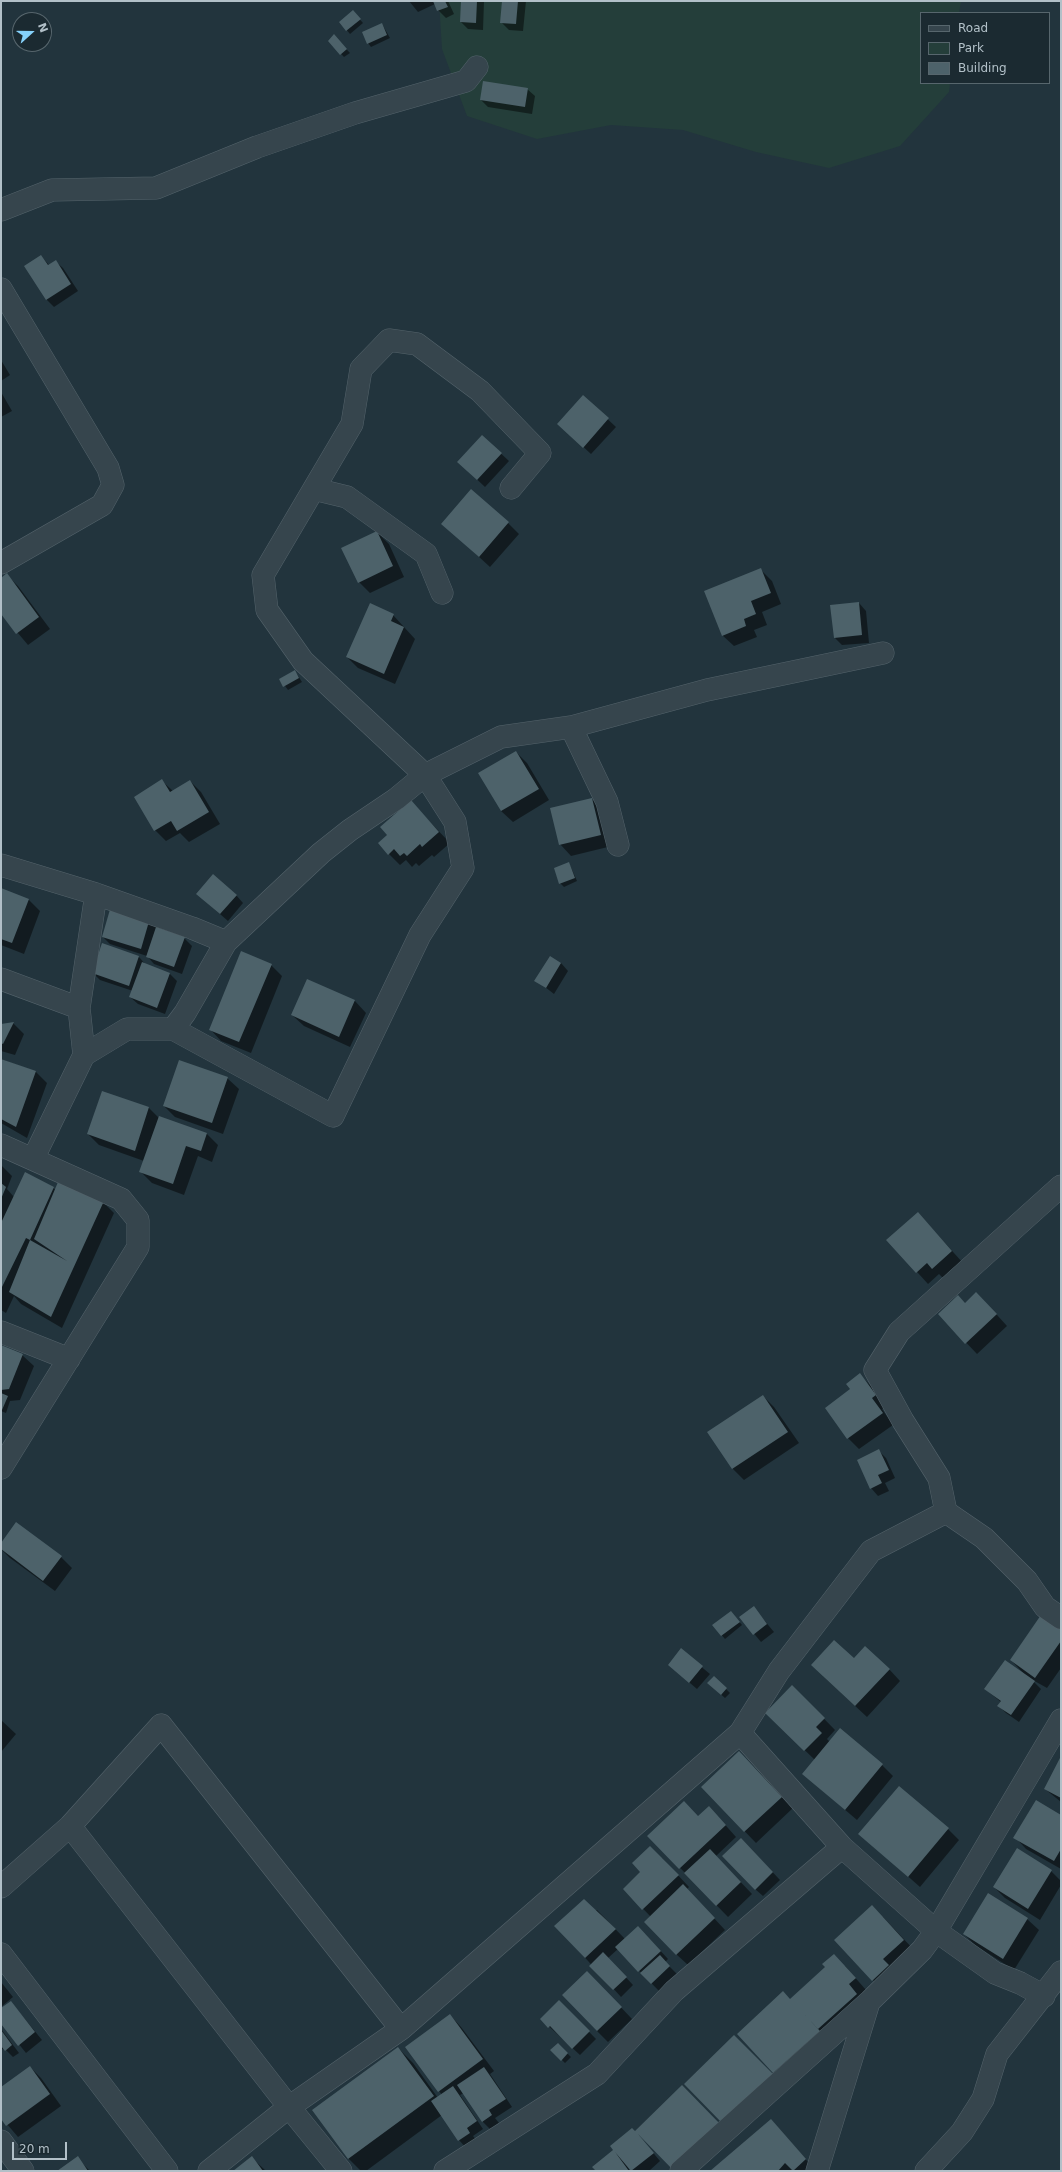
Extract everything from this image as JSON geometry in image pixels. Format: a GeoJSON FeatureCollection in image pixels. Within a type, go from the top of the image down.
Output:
{"type":"FeatureCollection","features":[{"type":"Feature","properties":{"kind":"street"},"geometry":{"type":"LineString","coordinates":[[1,210],[52,190],[156,188],[257,147],[355,113],[466,81],[476,67]]}},
{"type":"Feature","properties":{"kind":"street"},"geometry":{"type":"LineString","coordinates":[[1,290],[108,468],[113,485],[102,505],[1,563]]}},
{"type":"Feature","properties":{"kind":"street"},"geometry":{"type":"LineString","coordinates":[[84,1055],[127,1029],[173,1029],[333,1116],[420,935],[463,868],[455,822],[425,775],[303,661],[267,610],[263,575],[352,424],[361,369],[389,340],[417,344],[480,391],[540,453],[511,488]]}},
{"type":"Feature","properties":{"kind":"street"},"geometry":{"type":"LineString","coordinates":[[314,489],[347,497],[426,554],[442,593]]}},
{"type":"Feature","properties":{"kind":"street"},"geometry":{"type":"LineString","coordinates":[[173,1029],[185,1013],[226,942],[321,853],[350,830],[396,799],[425,775],[501,736],[571,727],[707,690],[883,653]]}},
{"type":"Feature","properties":{"kind":"street"},"geometry":{"type":"LineString","coordinates":[[571,727],[607,802],[618,845]]}},
{"type":"Feature","properties":{"kind":"street"},"geometry":{"type":"LineString","coordinates":[[1,866],[96,894],[192,928],[226,942]]}},
{"type":"Feature","properties":{"kind":"street"},"geometry":{"type":"LineString","coordinates":[[33,1159],[84,1055],[79,1008],[96,894]]}},
{"type":"Feature","properties":{"kind":"street"},"geometry":{"type":"LineString","coordinates":[[1,979],[79,1008]]}},
{"type":"Feature","properties":{"kind":"street"},"geometry":{"type":"LineString","coordinates":[[1,1145],[121,1199],[138,1220],[138,1247],[1,1468]]}},
{"type":"Feature","properties":{"kind":"street"},"geometry":{"type":"LineString","coordinates":[[1061,1186],[899,1332],[875,1370],[903,1421],[940,1478],[946,1512],[984,1538],[1027,1581],[1045,1607],[1061,1618]]}},
{"type":"Feature","properties":{"kind":"street"},"geometry":{"type":"LineString","coordinates":[[1,1332],[69,1359]]}},
{"type":"Feature","properties":{"kind":"street"},"geometry":{"type":"LineString","coordinates":[[209,2171],[289,2107],[402,2030],[740,1733],[779,1672],[870,1551],[946,1512]]}},
{"type":"Feature","properties":{"kind":"street"},"geometry":{"type":"LineString","coordinates":[[681,2171],[870,2001],[922,1950],[936,1931],[1061,1720]]}},
{"type":"Feature","properties":{"kind":"street"},"geometry":{"type":"LineString","coordinates":[[1,1887],[70,1826],[161,1725],[402,2030]]}},
{"type":"Feature","properties":{"kind":"street"},"geometry":{"type":"LineString","coordinates":[[740,1733],[842,1847],[936,1931],[995,1973],[1020,1983],[1044,1996]]}},
{"type":"Feature","properties":{"kind":"street"},"geometry":{"type":"LineString","coordinates":[[70,1826],[289,2107],[341,2171]]}},
{"type":"Feature","properties":{"kind":"street"},"geometry":{"type":"LineString","coordinates":[[445,2171],[597,2074],[674,1991],[842,1847]]}},
{"type":"Feature","properties":{"kind":"street"},"geometry":{"type":"LineString","coordinates":[[1,1954],[167,2171]]}},
{"type":"Feature","properties":{"kind":"street"},"geometry":{"type":"LineString","coordinates":[[926,2171],[962,2132],[983,2099],[997,2054],[1044,1996],[1061,1972]]}},
{"type":"Feature","properties":{"kind":"street"},"geometry":{"type":"LineString","coordinates":[[817,2171],[870,2001]]}},
{"type":"Feature","properties":{"kind":"street"},"geometry":{"type":"LineString","coordinates":[[1,2141],[23,2171]]}},
{"type":"Feature","properties":{"kind":"green space"},"geometry":{"type":"Polygon","coordinates":[[[439,1],[961,1],[959,12],[920,12],[920,84],[950,84],[949,92],[900,146],[829,168],[756,152],[683,130],[611,125],[537,139],[467,116],[442,49],[439,1]]]}},
{"type":"Feature","properties":{"kind":"building"},"geometry":{"type":"Polygon","coordinates":[[[433,1],[445,1],[448,7],[437,11],[433,1]]]}},
{"type":"Feature","properties":{"kind":"building"},"geometry":{"type":"Polygon","coordinates":[[[461,1],[477,1],[476,23],[460,22],[461,1]]]}},
{"type":"Feature","properties":{"kind":"building"},"geometry":{"type":"Polygon","coordinates":[[[502,1],[518,1],[516,24],[500,23],[502,1]]]}},
{"type":"Feature","properties":{"kind":"building"},"geometry":{"type":"Polygon","coordinates":[[[353,10],[361,19],[346,31],[339,22],[353,10]]]}},
{"type":"Feature","properties":{"kind":"building"},"geometry":{"type":"Polygon","coordinates":[[[382,23],[387,35],[367,44],[362,32],[382,23]]]}},
{"type":"Feature","properties":{"kind":"building"},"geometry":{"type":"Polygon","coordinates":[[[334,34],[347,49],[340,55],[328,41],[334,34]]]}},
{"type":"Feature","properties":{"kind":"building"},"geometry":{"type":"Polygon","coordinates":[[[483,81],[528,88],[525,107],[480,100],[483,81]]]}},
{"type":"Feature","properties":{"kind":"building"},"geometry":{"type":"Polygon","coordinates":[[[41,255],[48,265],[56,260],[71,284],[46,300],[24,266],[41,255]]]}},
{"type":"Feature","properties":{"kind":"building"},"geometry":{"type":"Polygon","coordinates":[[[583,395],[609,418],[583,448],[557,424],[583,395]]]}},
{"type":"Feature","properties":{"kind":"building"},"geometry":{"type":"Polygon","coordinates":[[[482,435],[502,453],[477,480],[457,462],[482,435]]]}},
{"type":"Feature","properties":{"kind":"building"},"geometry":{"type":"Polygon","coordinates":[[[471,489],[509,522],[479,557],[441,524],[471,489]]]}},
{"type":"Feature","properties":{"kind":"building"},"geometry":{"type":"Polygon","coordinates":[[[377,531],[393,566],[358,583],[341,548],[377,531]]]}},
{"type":"Feature","properties":{"kind":"building"},"geometry":{"type":"Polygon","coordinates":[[[761,568],[771,593],[751,601],[756,614],[744,619],[746,626],[722,636],[704,591],[761,568]]]}},
{"type":"Feature","properties":{"kind":"building"},"geometry":{"type":"Polygon","coordinates":[[[7,573],[39,617],[16,634],[1,614],[1,578],[7,573]]]}},
{"type":"Feature","properties":{"kind":"building"},"geometry":{"type":"Polygon","coordinates":[[[859,602],[862,635],[834,638],[830,605],[859,602]]]}},
{"type":"Feature","properties":{"kind":"building"},"geometry":{"type":"Polygon","coordinates":[[[370,603],[394,614],[391,621],[404,627],[384,674],[346,657],[370,603]]]}},
{"type":"Feature","properties":{"kind":"building"},"geometry":{"type":"Polygon","coordinates":[[[295,670],[299,678],[283,687],[279,679],[295,670]]]}},
{"type":"Feature","properties":{"kind":"building"},"geometry":{"type":"Polygon","coordinates":[[[516,751],[539,789],[501,811],[478,773],[516,751]]]}},
{"type":"Feature","properties":{"kind":"building"},"geometry":{"type":"Polygon","coordinates":[[[162,779],[170,792],[190,780],[209,812],[177,831],[171,821],[154,831],[134,797],[162,779]]]}},
{"type":"Feature","properties":{"kind":"building"},"geometry":{"type":"Polygon","coordinates":[[[592,798],[601,835],[559,845],[550,808],[592,798]]]}},
{"type":"Feature","properties":{"kind":"building"},"geometry":{"type":"Polygon","coordinates":[[[411,800],[439,832],[422,847],[420,844],[407,856],[404,853],[400,856],[394,849],[388,855],[378,843],[387,835],[380,827],[411,800]]]}},
{"type":"Feature","properties":{"kind":"building"},"geometry":{"type":"Polygon","coordinates":[[[569,862],[575,878],[559,884],[554,868],[569,862]]]}},
{"type":"Feature","properties":{"kind":"building"},"geometry":{"type":"Polygon","coordinates":[[[213,874],[237,895],[220,914],[196,894],[213,874]]]}},
{"type":"Feature","properties":{"kind":"building"},"geometry":{"type":"Polygon","coordinates":[[[1,888],[29,899],[12,943],[1,939],[1,888]]]}},
{"type":"Feature","properties":{"kind":"building"},"geometry":{"type":"Polygon","coordinates":[[[111,906],[150,918],[141,949],[102,937],[111,906]]]}},
{"type":"Feature","properties":{"kind":"building"},"geometry":{"type":"Polygon","coordinates":[[[156,927],[185,937],[174,967],[146,957],[156,927]]]}},
{"type":"Feature","properties":{"kind":"building"},"geometry":{"type":"Polygon","coordinates":[[[102,943],[139,956],[129,986],[92,973],[102,943]]]}},
{"type":"Feature","properties":{"kind":"building"},"geometry":{"type":"Polygon","coordinates":[[[241,951],[272,964],[239,1042],[209,1030],[241,951]]]}},
{"type":"Feature","properties":{"kind":"building"},"geometry":{"type":"Polygon","coordinates":[[[550,956],[561,963],[546,988],[534,981],[550,956]]]}},
{"type":"Feature","properties":{"kind":"building"},"geometry":{"type":"Polygon","coordinates":[[[142,962],[170,973],[157,1008],[129,997],[142,962]]]}},
{"type":"Feature","properties":{"kind":"building"},"geometry":{"type":"Polygon","coordinates":[[[307,979],[355,1000],[339,1037],[291,1015],[307,979]]]}},
{"type":"Feature","properties":{"kind":"building"},"geometry":{"type":"Polygon","coordinates":[[[14,1022],[3,1044],[1,1043],[1,1024],[14,1022]]]}},
{"type":"Feature","properties":{"kind":"building"},"geometry":{"type":"Polygon","coordinates":[[[1,1059],[36,1071],[16,1127],[1,1119],[1,1059]]]}},
{"type":"Feature","properties":{"kind":"building"},"geometry":{"type":"Polygon","coordinates":[[[179,1060],[228,1077],[212,1123],[163,1106],[179,1060]]]}},
{"type":"Feature","properties":{"kind":"building"},"geometry":{"type":"Polygon","coordinates":[[[102,1091],[149,1107],[135,1151],[87,1134],[102,1091]]]}},
{"type":"Feature","properties":{"kind":"building"},"geometry":{"type":"Polygon","coordinates":[[[159,1116],[207,1133],[201,1151],[186,1146],[173,1184],[139,1172],[159,1116]]]}},
{"type":"Feature","properties":{"kind":"building"},"geometry":{"type":"Polygon","coordinates":[[[25,1172],[54,1187],[30,1240],[26,1238],[1,1289],[1,1223],[25,1172]]]}},
{"type":"Feature","properties":{"kind":"building"},"geometry":{"type":"Polygon","coordinates":[[[58,1182],[104,1201],[51,1317],[9,1292],[30,1240],[67,1261],[34,1239],[58,1182]]]}},
{"type":"Feature","properties":{"kind":"building"},"geometry":{"type":"Polygon","coordinates":[[[1,1183],[6,1187],[1,1199],[1,1183]]]}},
{"type":"Feature","properties":{"kind":"building"},"geometry":{"type":"Polygon","coordinates":[[[918,1212],[952,1251],[932,1269],[927,1263],[916,1273],[886,1240],[918,1212]]]}},
{"type":"Feature","properties":{"kind":"building"},"geometry":{"type":"Polygon","coordinates":[[[976,1292],[997,1314],[965,1344],[938,1314],[958,1295],[965,1303],[976,1292]]]}},
{"type":"Feature","properties":{"kind":"building"},"geometry":{"type":"Polygon","coordinates":[[[1,1345],[23,1354],[9,1389],[1,1390],[1,1345]]]}},
{"type":"Feature","properties":{"kind":"building"},"geometry":{"type":"Polygon","coordinates":[[[860,1373],[876,1395],[872,1398],[883,1413],[847,1439],[825,1408],[850,1389],[846,1384],[860,1373]]]}},
{"type":"Feature","properties":{"kind":"building"},"geometry":{"type":"Polygon","coordinates":[[[1,1393],[8,1396],[2,1410],[1,1410],[1,1393]]]}},
{"type":"Feature","properties":{"kind":"building"},"geometry":{"type":"Polygon","coordinates":[[[763,1395],[788,1432],[732,1469],[707,1432],[763,1395]]]}},
{"type":"Feature","properties":{"kind":"building"},"geometry":{"type":"Polygon","coordinates":[[[879,1449],[889,1470],[878,1475],[882,1483],[870,1489],[857,1460],[879,1449]]]}},
{"type":"Feature","properties":{"kind":"building"},"geometry":{"type":"Polygon","coordinates":[[[16,1522],[62,1556],[43,1581],[1,1549],[1,1543],[16,1522]]]}},
{"type":"Feature","properties":{"kind":"building"},"geometry":{"type":"Polygon","coordinates":[[[754,1606],[767,1624],[753,1635],[739,1617],[754,1606]]]}},
{"type":"Feature","properties":{"kind":"building"},"geometry":{"type":"Polygon","coordinates":[[[731,1611],[740,1622],[721,1636],[712,1625],[731,1611]]]}},
{"type":"Feature","properties":{"kind":"building"},"geometry":{"type":"Polygon","coordinates":[[[1043,1612],[1061,1625],[1061,1641],[1035,1678],[1010,1660],[1043,1612]]]}},
{"type":"Feature","properties":{"kind":"building"},"geometry":{"type":"Polygon","coordinates":[[[834,1640],[854,1658],[865,1646],[890,1669],[855,1706],[811,1665],[834,1640]]]}},
{"type":"Feature","properties":{"kind":"building"},"geometry":{"type":"Polygon","coordinates":[[[681,1648],[703,1666],[689,1683],[668,1665],[681,1648]]]}},
{"type":"Feature","properties":{"kind":"building"},"geometry":{"type":"Polygon","coordinates":[[[1005,1660],[1035,1681],[1011,1715],[997,1706],[1001,1701],[984,1689],[1005,1660]]]}},
{"type":"Feature","properties":{"kind":"building"},"geometry":{"type":"Polygon","coordinates":[[[714,1676],[727,1688],[721,1695],[707,1683],[714,1676]]]}},
{"type":"Feature","properties":{"kind":"building"},"geometry":{"type":"Polygon","coordinates":[[[792,1685],[825,1718],[816,1727],[822,1733],[804,1751],[765,1713],[792,1685]]]}},
{"type":"Feature","properties":{"kind":"building"},"geometry":{"type":"Polygon","coordinates":[[[840,1728],[883,1764],[845,1810],[802,1774],[840,1728]]]}},
{"type":"Feature","properties":{"kind":"building"},"geometry":{"type":"Polygon","coordinates":[[[739,1751],[782,1797],[744,1832],[701,1787],[739,1751]]]}},
{"type":"Feature","properties":{"kind":"building"},"geometry":{"type":"Polygon","coordinates":[[[1061,1756],[1061,1798],[1044,1789],[1061,1756]]]}},
{"type":"Feature","properties":{"kind":"building"},"geometry":{"type":"Polygon","coordinates":[[[899,1786],[949,1828],[908,1877],[858,1834],[899,1786]]]}},
{"type":"Feature","properties":{"kind":"building"},"geometry":{"type":"Polygon","coordinates":[[[1036,1800],[1061,1815],[1061,1849],[1054,1861],[1013,1838],[1036,1800]]]}},
{"type":"Feature","properties":{"kind":"building"},"geometry":{"type":"Polygon","coordinates":[[[684,1801],[698,1816],[709,1806],[726,1825],[679,1869],[647,1836],[684,1801]]]}},
{"type":"Feature","properties":{"kind":"building"},"geometry":{"type":"Polygon","coordinates":[[[741,1838],[773,1872],[755,1890],[722,1856],[741,1838]]]}},
{"type":"Feature","properties":{"kind":"building"},"geometry":{"type":"Polygon","coordinates":[[[650,1846],[679,1875],[642,1910],[623,1889],[640,1872],[632,1863],[650,1846]]]}},
{"type":"Feature","properties":{"kind":"building"},"geometry":{"type":"Polygon","coordinates":[[[1017,1848],[1052,1870],[1028,1909],[993,1887],[1017,1848]]]}},
{"type":"Feature","properties":{"kind":"building"},"geometry":{"type":"Polygon","coordinates":[[[710,1849],[741,1882],[716,1906],[684,1873],[710,1849]]]}},
{"type":"Feature","properties":{"kind":"building"},"geometry":{"type":"Polygon","coordinates":[[[683,1884],[715,1918],[676,1955],[644,1922],[683,1884]]]}},
{"type":"Feature","properties":{"kind":"building"},"geometry":{"type":"Polygon","coordinates":[[[988,1893],[1028,1918],[1003,1959],[963,1934],[988,1893]]]}},
{"type":"Feature","properties":{"kind":"building"},"geometry":{"type":"Polygon","coordinates":[[[584,1899],[616,1929],[585,1958],[554,1926],[584,1899]]]}},
{"type":"Feature","properties":{"kind":"building"},"geometry":{"type":"Polygon","coordinates":[[[872,1905],[904,1940],[883,1959],[889,1965],[872,1981],[834,1940],[872,1905]]]}},
{"type":"Feature","properties":{"kind":"building"},"geometry":{"type":"Polygon","coordinates":[[[638,1926],[661,1951],[638,1972],[615,1947],[638,1926]]]}},
{"type":"Feature","properties":{"kind":"building"},"geometry":{"type":"Polygon","coordinates":[[[603,1952],[627,1977],[613,1990],[589,1966],[603,1952]]]}},
{"type":"Feature","properties":{"kind":"building"},"geometry":{"type":"Polygon","coordinates":[[[834,1954],[856,1978],[849,1984],[857,1994],[818,2029],[820,2031],[773,2073],[737,2034],[783,1991],[790,1999],[825,1967],[822,1964],[834,1954]]]}},
{"type":"Feature","properties":{"kind":"building"},"geometry":{"type":"Polygon","coordinates":[[[660,1955],[670,1966],[651,1984],[640,1973],[660,1955]]]}},
{"type":"Feature","properties":{"kind":"building"},"geometry":{"type":"Polygon","coordinates":[[[587,1971],[622,2007],[597,2031],[562,1995],[587,1971]]]}},
{"type":"Feature","properties":{"kind":"building"},"geometry":{"type":"Polygon","coordinates":[[[559,2000],[590,2031],[572,2049],[550,2026],[548,2028],[540,2019],[559,2000]]]}},
{"type":"Feature","properties":{"kind":"building"},"geometry":{"type":"Polygon","coordinates":[[[11,2001],[35,2032],[18,2046],[1,2024],[1,2008],[11,2001]]]}},
{"type":"Feature","properties":{"kind":"building"},"geometry":{"type":"Polygon","coordinates":[[[450,2014],[483,2059],[438,2092],[405,2047],[450,2014]]]}},
{"type":"Feature","properties":{"kind":"building"},"geometry":{"type":"Polygon","coordinates":[[[1,2030],[12,2045],[5,2051],[1,2046],[1,2030]]]}},
{"type":"Feature","properties":{"kind":"building"},"geometry":{"type":"Polygon","coordinates":[[[734,2035],[773,2074],[722,2123],[684,2084],[734,2035]]]}},
{"type":"Feature","properties":{"kind":"building"},"geometry":{"type":"Polygon","coordinates":[[[558,2043],[568,2053],[561,2061],[550,2050],[558,2043]]]}},
{"type":"Feature","properties":{"kind":"building"},"geometry":{"type":"Polygon","coordinates":[[[398,2047],[434,2096],[348,2159],[312,2110],[398,2047]]]}},
{"type":"Feature","properties":{"kind":"building"},"geometry":{"type":"Polygon","coordinates":[[[30,2066],[50,2094],[6,2126],[1,2119],[1,2087],[30,2066]]]}},
{"type":"Feature","properties":{"kind":"building"},"geometry":{"type":"Polygon","coordinates":[[[484,2067],[506,2099],[489,2110],[492,2115],[482,2122],[457,2085],[484,2067]]]}},
{"type":"Feature","properties":{"kind":"building"},"geometry":{"type":"Polygon","coordinates":[[[682,2085],[721,2125],[674,2171],[638,2134],[654,2153],[631,2171],[615,2152],[629,2171],[596,2171],[592,2167],[613,2150],[610,2146],[632,2128],[635,2131],[682,2085]]]}},
{"type":"Feature","properties":{"kind":"building"},"geometry":{"type":"Polygon","coordinates":[[[453,2086],[477,2121],[467,2128],[470,2133],[458,2141],[431,2101],[453,2086]]]}},
{"type":"Feature","properties":{"kind":"building"},"geometry":{"type":"Polygon","coordinates":[[[771,2119],[806,2159],[793,2171],[785,2163],[778,2171],[710,2171],[771,2119]]]}},
{"type":"Feature","properties":{"kind":"building"},"geometry":{"type":"Polygon","coordinates":[[[78,2156],[88,2171],[57,2171],[78,2156]]]}},
{"type":"Feature","properties":{"kind":"building"},"geometry":{"type":"Polygon","coordinates":[[[252,2156],[263,2171],[233,2171],[252,2156]]]}}]}
